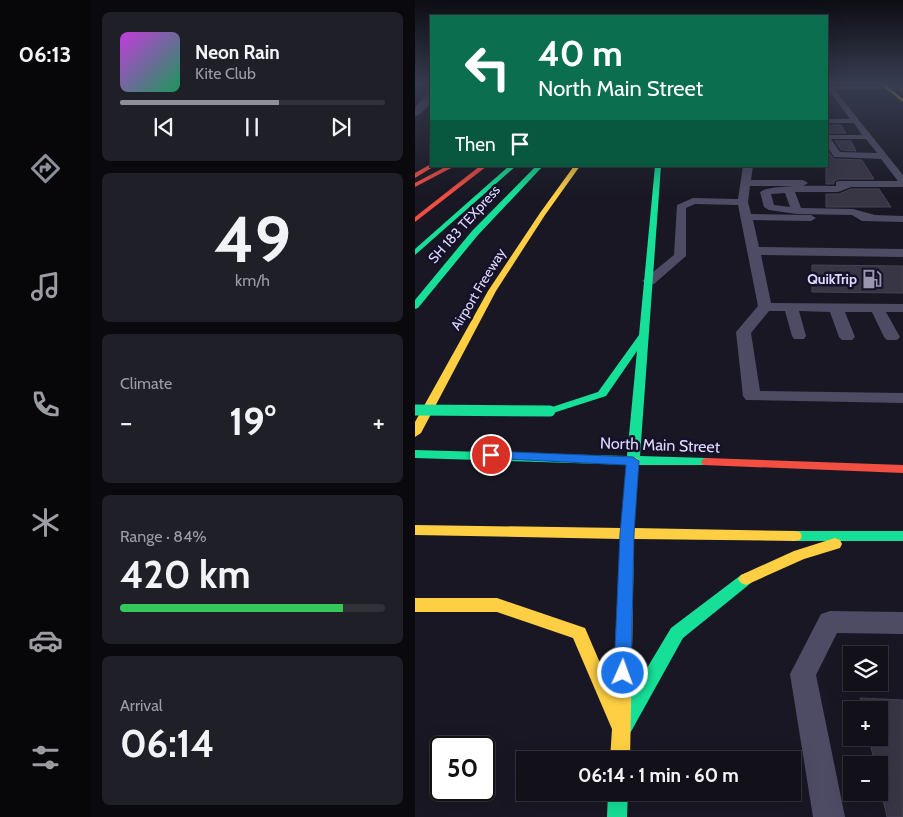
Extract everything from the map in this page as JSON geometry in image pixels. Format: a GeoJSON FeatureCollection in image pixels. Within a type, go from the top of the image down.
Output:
{"type":"FeatureCollection","features":[{"type":"Feature","properties":{"kind":"main road"},"geometry":{"type":"LineString","coordinates":[[415,176],[430,167]]}},
{"type":"Feature","properties":{"kind":"main road"},"geometry":{"type":"LineString","coordinates":[[415,185],[450,167]]}},
{"type":"Feature","properties":{"kind":"main road"},"geometry":{"type":"LineString","coordinates":[[415,220],[483,167]]}},
{"type":"Feature","properties":{"kind":"main road","name":"SH 183 TEXpress"},"geometry":{"type":"LineString","coordinates":[[415,253],[512,167]]}},
{"type":"Feature","properties":{"kind":"main road","name":"SH 183 TEXpress"},"geometry":{"type":"LineString","coordinates":[[415,306],[444,266],[538,167]]}},
{"type":"Feature","properties":{"kind":"main road","name":"Airport Freeway"},"geometry":{"type":"LineString","coordinates":[[415,432],[492,292],[542,214],[576,167]]}},
{"type":"Feature","properties":{"kind":"main road"},"geometry":{"type":"LineString","coordinates":[[620,751],[627,534],[658,167]]}},
{"type":"Feature","properties":{"kind":"main road"},"geometry":{"type":"LineString","coordinates":[[415,410],[550,411],[601,394],[643,336]]}},
{"type":"Feature","properties":{"kind":"main road","name":"North Main Street"},"geometry":{"type":"LineString","coordinates":[[415,454],[903,469]]}},
{"type":"Feature","properties":{"kind":"main road"},"geometry":{"type":"LineString","coordinates":[[415,530],[903,536]]}},
{"type":"Feature","properties":{"kind":"main road"},"geometry":{"type":"LineString","coordinates":[[621,730],[677,633],[741,581],[799,555],[862,536]]}},
{"type":"Feature","properties":{"kind":"main road"},"geometry":{"type":"LineString","coordinates":[[415,605],[497,605],[579,633],[621,730]]}},
{"type":"Feature","properties":{"kind":"main road"},"geometry":{"type":"LineString","coordinates":[[617,817],[618,801]]}},
{"type":"Feature","properties":{"kind":"lane"},"geometry":{"type":"LineString","coordinates":[[830,121],[856,122],[903,182]]}},
{"type":"Feature","properties":{"kind":"lane"},"geometry":{"type":"LineString","coordinates":[[828,131],[866,134]]}},
{"type":"Feature","properties":{"kind":"lane"},"geometry":{"type":"LineString","coordinates":[[828,137],[866,134]]}},
{"type":"Feature","properties":{"kind":"lane"},"geometry":{"type":"LineString","coordinates":[[828,140],[837,155],[883,156]]}},
{"type":"Feature","properties":{"kind":"lane"},"geometry":{"type":"LineString","coordinates":[[833,165],[846,165]]}},
{"type":"Feature","properties":{"kind":"lane"},"geometry":{"type":"LineString","coordinates":[[862,165],[891,166]]}},
{"type":"Feature","properties":{"kind":"lane"},"geometry":{"type":"LineString","coordinates":[[748,167],[743,202],[765,306]]}},
{"type":"Feature","properties":{"kind":"lane"},"geometry":{"type":"LineString","coordinates":[[745,183],[850,184],[903,182]]}},
{"type":"Feature","properties":{"kind":"lane"},"geometry":{"type":"LineString","coordinates":[[850,184],[838,189],[789,189],[765,192],[769,207],[797,211],[853,212],[873,218]]}},
{"type":"Feature","properties":{"kind":"lane"},"geometry":{"type":"LineString","coordinates":[[789,189],[797,211]]}},
{"type":"Feature","properties":{"kind":"lane"},"geometry":{"type":"LineString","coordinates":[[649,281],[680,256],[681,207],[693,201],[743,202]]}},
{"type":"Feature","properties":{"kind":"lane"},"geometry":{"type":"LineString","coordinates":[[746,217],[903,218]]}},
{"type":"Feature","properties":{"kind":"lane"},"geometry":{"type":"LineString","coordinates":[[754,251],[903,253]]}},
{"type":"Feature","properties":{"kind":"lane"},"geometry":{"type":"LineString","coordinates":[[765,306],[903,308]]}},
{"type":"Feature","properties":{"kind":"lane"},"geometry":{"type":"LineString","coordinates":[[765,306],[743,332],[752,396],[814,389],[868,390],[903,398]]}},
{"type":"Feature","properties":{"kind":"lane"},"geometry":{"type":"LineString","coordinates":[[791,307],[799,336]]}},
{"type":"Feature","properties":{"kind":"lane"},"geometry":{"type":"LineString","coordinates":[[835,308],[847,337]]}},
{"type":"Feature","properties":{"kind":"lane"},"geometry":{"type":"LineString","coordinates":[[877,308],[892,337]]}},
{"type":"Feature","properties":{"kind":"lane"},"geometry":{"type":"LineString","coordinates":[[829,817],[803,674],[830,622],[903,623]]}},
{"type":"Feature","properties":{"kind":"building"},"geometry":{"type":"Polygon","coordinates":[[[828,125],[841,125],[846,133],[828,133],[828,125]]]}},
{"type":"Feature","properties":{"kind":"building"},"geometry":{"type":"Polygon","coordinates":[[[835,141],[851,141],[856,151],[841,150],[835,141]]]}},
{"type":"Feature","properties":{"kind":"building"},"geometry":{"type":"Polygon","coordinates":[[[828,152],[834,159],[862,160],[874,179],[839,179],[834,181],[834,184],[826,184],[828,152]]]}},
{"type":"Feature","properties":{"kind":"building"},"geometry":{"type":"Polygon","coordinates":[[[851,189],[879,189],[891,207],[826,207],[826,194],[839,194],[851,189]]]}},
{"type":"Feature","properties":{"kind":"building"},"geometry":{"type":"Polygon","coordinates":[[[812,265],[903,266],[903,293],[812,292],[812,265]]]}},
{"type":"Feature","properties":{"kind":"building"},"geometry":{"type":"Polygon","coordinates":[[[860,698],[903,700],[903,817],[887,817],[883,801],[888,801],[888,756],[873,756],[871,746],[888,746],[888,701],[861,701],[860,698]]]}},
{"type":"Feature","properties":{"kind":"traffic: fast"},"geometry":{"type":"LineString","coordinates":[[415,253],[512,167]]}},
{"type":"Feature","properties":{"kind":"traffic: fast"},"geometry":{"type":"LineString","coordinates":[[415,306],[475,233],[539,167]]}},
{"type":"Feature","properties":{"kind":"traffic: fast"},"geometry":{"type":"LineString","coordinates":[[633,461],[658,167]]}},
{"type":"Feature","properties":{"kind":"traffic: fast"},"geometry":{"type":"LineString","coordinates":[[550,411],[602,394],[643,336]]}},
{"type":"Feature","properties":{"kind":"traffic: fast"},"geometry":{"type":"LineString","coordinates":[[415,410],[550,411]]}},
{"type":"Feature","properties":{"kind":"traffic: fast"},"geometry":{"type":"LineString","coordinates":[[415,454],[707,462]]}},
{"type":"Feature","properties":{"kind":"traffic: fast"},"geometry":{"type":"LineString","coordinates":[[795,536],[903,536]]}},
{"type":"Feature","properties":{"kind":"traffic: fast"},"geometry":{"type":"LineString","coordinates":[[621,730],[677,633],[746,579]]}},
{"type":"Feature","properties":{"kind":"traffic: fast"},"geometry":{"type":"LineString","coordinates":[[617,817],[618,801]]}},
{"type":"Feature","properties":{"kind":"traffic: slow"},"geometry":{"type":"LineString","coordinates":[[415,433],[492,291],[542,214],[576,167]]}},
{"type":"Feature","properties":{"kind":"traffic: slow"},"geometry":{"type":"LineString","coordinates":[[620,751],[627,534],[633,461]]}},
{"type":"Feature","properties":{"kind":"traffic: slow"},"geometry":{"type":"LineString","coordinates":[[415,530],[795,536]]}},
{"type":"Feature","properties":{"kind":"traffic: slow"},"geometry":{"type":"LineString","coordinates":[[746,579],[799,555],[835,544]]}},
{"type":"Feature","properties":{"kind":"traffic: slow"},"geometry":{"type":"LineString","coordinates":[[415,605],[497,605],[579,633],[617,722]]}},
{"type":"Feature","properties":{"kind":"traffic: jam"},"geometry":{"type":"LineString","coordinates":[[415,176],[430,167]]}},
{"type":"Feature","properties":{"kind":"traffic: jam"},"geometry":{"type":"LineString","coordinates":[[415,185],[450,167]]}},
{"type":"Feature","properties":{"kind":"traffic: jam"},"geometry":{"type":"LineString","coordinates":[[415,220],[483,167]]}},
{"type":"Feature","properties":{"kind":"traffic: jam"},"geometry":{"type":"LineString","coordinates":[[707,462],[903,469]]}},
{"type":"Feature","properties":{"kind":"place","name":"QuikTrip"},"geometry":{"type":"Point","coordinates":[872,279]}},
{"type":"Feature","properties":{"kind":"route"},"geometry":{"type":"LineString","coordinates":[[491,455],[633,461],[627,534],[623,673]]}}]}
